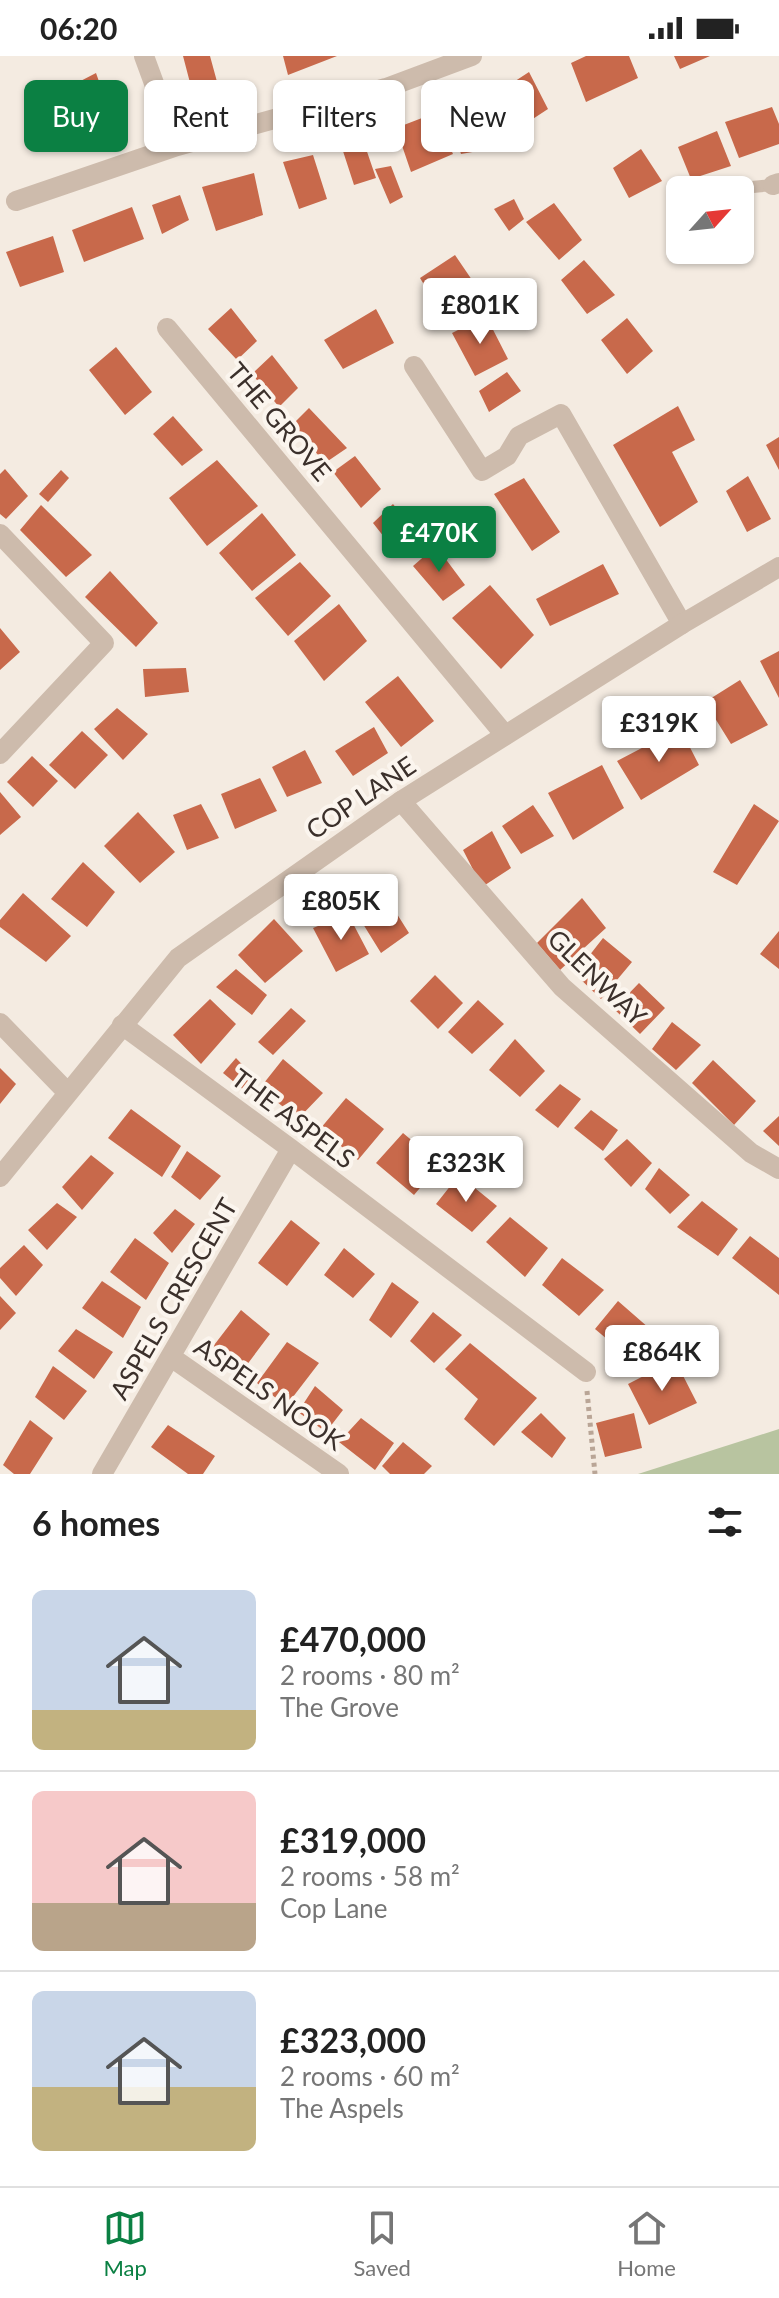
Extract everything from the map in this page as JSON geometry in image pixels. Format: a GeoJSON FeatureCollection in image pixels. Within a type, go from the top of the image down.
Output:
{"type":"FeatureCollection","features":[{"type":"Feature","properties":{"kind":"street"},"geometry":{"type":"LineString","coordinates":[[144,56],[153,80]]}},
{"type":"Feature","properties":{"kind":"street"},"geometry":{"type":"LineString","coordinates":[[257,124],[386,88],[472,56]]}},
{"type":"Feature","properties":{"kind":"street"},"geometry":{"type":"LineString","coordinates":[[16,201],[159,152]]}},
{"type":"Feature","properties":{"kind":"street","name":"THE GROVE"},"geometry":{"type":"LineString","coordinates":[[167,328],[505,735]]}},
{"type":"Feature","properties":{"kind":"street"},"geometry":{"type":"LineString","coordinates":[[414,366],[482,471],[507,456],[519,436],[561,414],[682,624]]}},
{"type":"Feature","properties":{"kind":"street"},"geometry":{"type":"LineString","coordinates":[[0,534],[104,643],[0,754]]}},
{"type":"Feature","properties":{"kind":"street","name":"COP LANE"},"geometry":{"type":"LineString","coordinates":[[0,1177],[178,958],[401,801],[682,624],[779,567]]}},
{"type":"Feature","properties":{"kind":"street","name":"GLENWAY"},"geometry":{"type":"LineString","coordinates":[[401,801],[562,987],[751,1153],[779,1169]]}},
{"type":"Feature","properties":{"kind":"street"},"geometry":{"type":"LineString","coordinates":[[0,1023],[67,1092]]}},
{"type":"Feature","properties":{"kind":"street","name":"THE ASPELS"},"geometry":{"type":"LineString","coordinates":[[122,1025],[586,1372]]}},
{"type":"Feature","properties":{"kind":"street","name":"ASPELS CRESCENT"},"geometry":{"type":"LineString","coordinates":[[102,1474],[291,1149]]}},
{"type":"Feature","properties":{"kind":"street","name":"ASPELS NOOK"},"geometry":{"type":"LineString","coordinates":[[171,1357],[339,1474]]}},
{"type":"Feature","properties":{"kind":"lane"},"geometry":{"type":"LineString","coordinates":[[754,186],[776,184]]}},
{"type":"Feature","properties":{"kind":"path"},"geometry":{"type":"LineString","coordinates":[[586,1372],[595,1474]]}},
{"type":"Feature","properties":{"kind":"green space"},"geometry":{"type":"Polygon","coordinates":[[[779,1429],[779,1474],[638,1474],[779,1429]]]}},
{"type":"Feature","properties":{"kind":"building"},"geometry":{"type":"Polygon","coordinates":[[[183,56],[210,56],[217,80],[189,80],[183,56]]]}},
{"type":"Feature","properties":{"kind":"building"},"geometry":{"type":"Polygon","coordinates":[[[283,56],[337,56],[288,75],[283,56]]]}},
{"type":"Feature","properties":{"kind":"building"},"geometry":{"type":"Polygon","coordinates":[[[586,56],[629,56],[638,78],[586,102],[571,63],[586,56]]]}},
{"type":"Feature","properties":{"kind":"building"},"geometry":{"type":"Polygon","coordinates":[[[674,56],[710,56],[680,69],[674,56]]]}},
{"type":"Feature","properties":{"kind":"building"},"geometry":{"type":"Polygon","coordinates":[[[529,72],[533,80],[517,80],[529,72]]]}},
{"type":"Feature","properties":{"kind":"building"},"geometry":{"type":"Polygon","coordinates":[[[96,73],[98,80],[82,80],[96,73]]]}},
{"type":"Feature","properties":{"kind":"building"},"geometry":{"type":"Polygon","coordinates":[[[534,82],[548,109],[534,118],[534,82]]]}},
{"type":"Feature","properties":{"kind":"building"},"geometry":{"type":"Polygon","coordinates":[[[772,107],[779,124],[779,144],[739,158],[725,122],[772,107]]]}},
{"type":"Feature","properties":{"kind":"building"},"geometry":{"type":"Polygon","coordinates":[[[421,118],[421,152],[453,154],[411,172],[404,152],[405,125],[421,118]]]}},
{"type":"Feature","properties":{"kind":"building"},"geometry":{"type":"Polygon","coordinates":[[[717,131],[731,166],[700,176],[690,176],[678,147],[717,131]]]}},
{"type":"Feature","properties":{"kind":"building"},"geometry":{"type":"Polygon","coordinates":[[[641,149],[662,181],[629,198],[613,168],[641,149]]]}},
{"type":"Feature","properties":{"kind":"building"},"geometry":{"type":"Polygon","coordinates":[[[343,152],[367,152],[376,178],[354,185],[343,152]]]}},
{"type":"Feature","properties":{"kind":"building"},"geometry":{"type":"Polygon","coordinates":[[[313,155],[327,199],[299,209],[283,162],[313,155]]]}},
{"type":"Feature","properties":{"kind":"building"},"geometry":{"type":"Polygon","coordinates":[[[391,166],[403,197],[390,204],[375,169],[391,166]]]}},
{"type":"Feature","properties":{"kind":"building"},"geometry":{"type":"Polygon","coordinates":[[[254,173],[263,215],[216,231],[202,187],[254,173]]]}},
{"type":"Feature","properties":{"kind":"building"},"geometry":{"type":"Polygon","coordinates":[[[180,195],[189,220],[162,234],[152,205],[180,195]]]}},
{"type":"Feature","properties":{"kind":"building"},"geometry":{"type":"Polygon","coordinates":[[[514,199],[524,219],[509,231],[494,209],[514,199]]]}},
{"type":"Feature","properties":{"kind":"building"},"geometry":{"type":"Polygon","coordinates":[[[554,203],[582,240],[559,260],[526,222],[554,203]]]}},
{"type":"Feature","properties":{"kind":"building"},"geometry":{"type":"Polygon","coordinates":[[[132,207],[144,239],[84,262],[72,230],[132,207]]]}},
{"type":"Feature","properties":{"kind":"building"},"geometry":{"type":"Polygon","coordinates":[[[53,236],[64,272],[20,287],[6,252],[53,236]]]}},
{"type":"Feature","properties":{"kind":"building"},"geometry":{"type":"Polygon","coordinates":[[[455,255],[487,302],[449,326],[420,278],[455,255]]]}},
{"type":"Feature","properties":{"kind":"building"},"geometry":{"type":"Polygon","coordinates":[[[584,260],[615,295],[587,314],[561,280],[584,260]]]}},
{"type":"Feature","properties":{"kind":"building"},"geometry":{"type":"Polygon","coordinates":[[[231,308],[257,341],[237,360],[208,329],[231,308]]]}},
{"type":"Feature","properties":{"kind":"building"},"geometry":{"type":"Polygon","coordinates":[[[376,309],[394,343],[343,369],[324,340],[376,309]]]}},
{"type":"Feature","properties":{"kind":"building"},"geometry":{"type":"Polygon","coordinates":[[[486,316],[508,359],[475,376],[452,333],[486,316]]]}},
{"type":"Feature","properties":{"kind":"building"},"geometry":{"type":"Polygon","coordinates":[[[627,318],[653,351],[627,374],[601,340],[627,318]]]}},
{"type":"Feature","properties":{"kind":"building"},"geometry":{"type":"Polygon","coordinates":[[[116,347],[152,392],[125,415],[89,370],[116,347]]]}},
{"type":"Feature","properties":{"kind":"building"},"geometry":{"type":"Polygon","coordinates":[[[272,355],[298,388],[279,407],[252,374],[272,355]]]}},
{"type":"Feature","properties":{"kind":"building"},"geometry":{"type":"Polygon","coordinates":[[[507,372],[521,391],[489,412],[479,391],[507,372]]]}},
{"type":"Feature","properties":{"kind":"building"},"geometry":{"type":"Polygon","coordinates":[[[678,406],[695,440],[672,452],[698,502],[660,527],[613,445],[678,406]]]}},
{"type":"Feature","properties":{"kind":"building"},"geometry":{"type":"Polygon","coordinates":[[[309,408],[347,448],[325,463],[292,425],[309,408]]]}},
{"type":"Feature","properties":{"kind":"building"},"geometry":{"type":"Polygon","coordinates":[[[173,416],[203,450],[182,466],[153,434],[173,416]]]}},
{"type":"Feature","properties":{"kind":"building"},"geometry":{"type":"Polygon","coordinates":[[[779,437],[779,470],[766,445],[779,437]]]}},
{"type":"Feature","properties":{"kind":"building"},"geometry":{"type":"Polygon","coordinates":[[[355,456],[381,489],[361,508],[333,472],[355,456]]]}},
{"type":"Feature","properties":{"kind":"building"},"geometry":{"type":"Polygon","coordinates":[[[217,460],[258,506],[207,546],[169,498],[217,460]]]}},
{"type":"Feature","properties":{"kind":"building"},"geometry":{"type":"Polygon","coordinates":[[[5,469],[28,496],[6,519],[0,514],[0,474],[5,469]]]}},
{"type":"Feature","properties":{"kind":"building"},"geometry":{"type":"Polygon","coordinates":[[[61,470],[69,478],[48,502],[39,494],[61,470]]]}},
{"type":"Feature","properties":{"kind":"building"},"geometry":{"type":"Polygon","coordinates":[[[748,476],[771,519],[747,532],[726,491],[748,476]]]}},
{"type":"Feature","properties":{"kind":"building"},"geometry":{"type":"Polygon","coordinates":[[[524,478],[560,532],[532,551],[494,494],[524,478]]]}},
{"type":"Feature","properties":{"kind":"building"},"geometry":{"type":"Polygon","coordinates":[[[393,504],[419,537],[399,556],[373,523],[393,504]]]}},
{"type":"Feature","properties":{"kind":"building"},"geometry":{"type":"Polygon","coordinates":[[[41,505],[92,555],[66,577],[20,530],[41,505]]]}},
{"type":"Feature","properties":{"kind":"building"},"geometry":{"type":"Polygon","coordinates":[[[262,513],[296,555],[252,591],[219,553],[262,513]]]}},
{"type":"Feature","properties":{"kind":"building"},"geometry":{"type":"Polygon","coordinates":[[[436,546],[465,585],[443,601],[413,566],[436,546]]]}},
{"type":"Feature","properties":{"kind":"building"},"geometry":{"type":"Polygon","coordinates":[[[300,562],[331,596],[288,636],[255,598],[300,562]]]}},
{"type":"Feature","properties":{"kind":"building"},"geometry":{"type":"Polygon","coordinates":[[[603,564],[619,594],[550,626],[536,599],[603,564]]]}},
{"type":"Feature","properties":{"kind":"building"},"geometry":{"type":"Polygon","coordinates":[[[110,571],[158,623],[136,647],[85,597],[110,571]]]}},
{"type":"Feature","properties":{"kind":"building"},"geometry":{"type":"Polygon","coordinates":[[[490,585],[534,635],[501,669],[452,618],[490,585]]]}},
{"type":"Feature","properties":{"kind":"building"},"geometry":{"type":"Polygon","coordinates":[[[339,604],[367,641],[324,681],[294,641],[339,604]]]}},
{"type":"Feature","properties":{"kind":"building"},"geometry":{"type":"Polygon","coordinates":[[[0,628],[20,652],[0,670],[0,628]]]}},
{"type":"Feature","properties":{"kind":"building"},"geometry":{"type":"Polygon","coordinates":[[[779,651],[779,698],[760,661],[779,651]]]}},
{"type":"Feature","properties":{"kind":"building"},"geometry":{"type":"Polygon","coordinates":[[[186,668],[189,692],[145,697],[143,669],[186,668]]]}},
{"type":"Feature","properties":{"kind":"building"},"geometry":{"type":"Polygon","coordinates":[[[398,676],[434,721],[401,747],[365,702],[398,676]]]}},
{"type":"Feature","properties":{"kind":"building"},"geometry":{"type":"Polygon","coordinates":[[[740,680],[768,725],[731,744],[705,702],[740,680]]]}},
{"type":"Feature","properties":{"kind":"building"},"geometry":{"type":"Polygon","coordinates":[[[117,708],[148,734],[123,760],[94,729],[117,708]]]}},
{"type":"Feature","properties":{"kind":"building"},"geometry":{"type":"Polygon","coordinates":[[[374,727],[388,753],[353,776],[335,751],[374,727]]]}},
{"type":"Feature","properties":{"kind":"building"},"geometry":{"type":"Polygon","coordinates":[[[680,728],[699,765],[641,800],[617,761],[680,728]]]}},
{"type":"Feature","properties":{"kind":"building"},"geometry":{"type":"Polygon","coordinates":[[[82,731],[108,755],[75,789],[49,765],[82,731]]]}},
{"type":"Feature","properties":{"kind":"building"},"geometry":{"type":"Polygon","coordinates":[[[305,750],[322,783],[287,797],[272,767],[305,750]]]}},
{"type":"Feature","properties":{"kind":"building"},"geometry":{"type":"Polygon","coordinates":[[[32,756],[58,781],[33,807],[7,782],[32,756]]]}},
{"type":"Feature","properties":{"kind":"building"},"geometry":{"type":"Polygon","coordinates":[[[602,765],[624,808],[573,840],[548,793],[602,765]]]}},
{"type":"Feature","properties":{"kind":"building"},"geometry":{"type":"Polygon","coordinates":[[[260,778],[277,811],[235,829],[221,794],[260,778]]]}},
{"type":"Feature","properties":{"kind":"building"},"geometry":{"type":"Polygon","coordinates":[[[0,792],[21,817],[0,835],[0,792]]]}},
{"type":"Feature","properties":{"kind":"building"},"geometry":{"type":"Polygon","coordinates":[[[201,804],[219,838],[187,850],[173,815],[201,804]]]}},
{"type":"Feature","properties":{"kind":"building"},"geometry":{"type":"Polygon","coordinates":[[[754,804],[779,821],[737,885],[713,872],[754,804]]]}},
{"type":"Feature","properties":{"kind":"building"},"geometry":{"type":"Polygon","coordinates":[[[533,805],[554,836],[521,854],[502,826],[533,805]]]}},
{"type":"Feature","properties":{"kind":"building"},"geometry":{"type":"Polygon","coordinates":[[[138,812],[175,852],[140,883],[104,846],[138,812]]]}},
{"type":"Feature","properties":{"kind":"building"},"geometry":{"type":"Polygon","coordinates":[[[492,831],[511,868],[482,887],[463,850],[492,831]]]}},
{"type":"Feature","properties":{"kind":"building"},"geometry":{"type":"Polygon","coordinates":[[[83,862],[115,892],[87,927],[51,899],[83,862]]]}},
{"type":"Feature","properties":{"kind":"building"},"geometry":{"type":"Polygon","coordinates":[[[383,892],[409,933],[381,953],[355,911],[383,892]]]}},
{"type":"Feature","properties":{"kind":"building"},"geometry":{"type":"Polygon","coordinates":[[[23,893],[71,936],[46,962],[0,927],[0,920],[23,893]]]}},
{"type":"Feature","properties":{"kind":"building"},"geometry":{"type":"Polygon","coordinates":[[[582,898],[606,928],[560,970],[537,943],[582,898]]]}},
{"type":"Feature","properties":{"kind":"building"},"geometry":{"type":"Polygon","coordinates":[[[348,914],[369,954],[336,972],[313,928],[348,914]]]}},
{"type":"Feature","properties":{"kind":"building"},"geometry":{"type":"Polygon","coordinates":[[[274,919],[303,951],[265,983],[238,955],[274,919]]]}},
{"type":"Feature","properties":{"kind":"building"},"geometry":{"type":"Polygon","coordinates":[[[779,931],[779,969],[760,954],[779,931]]]}},
{"type":"Feature","properties":{"kind":"building"},"geometry":{"type":"Polygon","coordinates":[[[603,938],[632,962],[601,999],[575,974],[603,938]]]}},
{"type":"Feature","properties":{"kind":"building"},"geometry":{"type":"Polygon","coordinates":[[[236,969],[267,995],[252,1015],[216,987],[236,969]]]}},
{"type":"Feature","properties":{"kind":"building"},"geometry":{"type":"Polygon","coordinates":[[[435,975],[463,1003],[438,1029],[410,1001],[435,975]]]}},
{"type":"Feature","properties":{"kind":"building"},"geometry":{"type":"Polygon","coordinates":[[[639,983],[665,1008],[640,1034],[614,1009],[639,983]]]}},
{"type":"Feature","properties":{"kind":"building"},"geometry":{"type":"Polygon","coordinates":[[[210,999],[236,1024],[201,1064],[173,1035],[210,999]]]}},
{"type":"Feature","properties":{"kind":"building"},"geometry":{"type":"Polygon","coordinates":[[[478,1000],[504,1024],[472,1054],[448,1032],[478,1000]]]}},
{"type":"Feature","properties":{"kind":"building"},"geometry":{"type":"Polygon","coordinates":[[[291,1008],[306,1021],[273,1055],[258,1042],[291,1008]]]}},
{"type":"Feature","properties":{"kind":"building"},"geometry":{"type":"Polygon","coordinates":[[[672,1022],[701,1045],[676,1070],[652,1049],[672,1022]]]}},
{"type":"Feature","properties":{"kind":"building"},"geometry":{"type":"Polygon","coordinates":[[[515,1039],[545,1071],[520,1097],[489,1070],[515,1039]]]}},
{"type":"Feature","properties":{"kind":"building"},"geometry":{"type":"Polygon","coordinates":[[[236,1058],[255,1078],[245,1091],[223,1073],[236,1058]]]}},
{"type":"Feature","properties":{"kind":"building"},"geometry":{"type":"Polygon","coordinates":[[[283,1059],[323,1093],[298,1119],[260,1088],[283,1059]]]}},
{"type":"Feature","properties":{"kind":"building"},"geometry":{"type":"Polygon","coordinates":[[[713,1060],[756,1101],[734,1125],[692,1083],[713,1060]]]}},
{"type":"Feature","properties":{"kind":"building"},"geometry":{"type":"Polygon","coordinates":[[[0,1068],[16,1084],[0,1104],[0,1068]]]}},
{"type":"Feature","properties":{"kind":"building"},"geometry":{"type":"Polygon","coordinates":[[[560,1084],[581,1099],[558,1128],[535,1110],[560,1084]]]}},
{"type":"Feature","properties":{"kind":"building"},"geometry":{"type":"Polygon","coordinates":[[[346,1098],[384,1129],[358,1160],[320,1129],[346,1098]]]}},
{"type":"Feature","properties":{"kind":"building"},"geometry":{"type":"Polygon","coordinates":[[[131,1109],[181,1146],[162,1177],[108,1138],[131,1109]]]}},
{"type":"Feature","properties":{"kind":"building"},"geometry":{"type":"Polygon","coordinates":[[[591,1110],[618,1130],[603,1151],[574,1128],[591,1110]]]}},
{"type":"Feature","properties":{"kind":"building"},"geometry":{"type":"Polygon","coordinates":[[[779,1116],[779,1146],[763,1131],[779,1116]]]}},
{"type":"Feature","properties":{"kind":"building"},"geometry":{"type":"Polygon","coordinates":[[[403,1133],[440,1164],[414,1195],[376,1163],[403,1133]]]}},
{"type":"Feature","properties":{"kind":"building"},"geometry":{"type":"Polygon","coordinates":[[[627,1139],[652,1163],[631,1187],[604,1159],[627,1139]]]}},
{"type":"Feature","properties":{"kind":"building"},"geometry":{"type":"Polygon","coordinates":[[[187,1151],[221,1176],[200,1200],[171,1177],[187,1151]]]}},
{"type":"Feature","properties":{"kind":"building"},"geometry":{"type":"Polygon","coordinates":[[[91,1155],[114,1173],[82,1210],[62,1187],[91,1155]]]}},
{"type":"Feature","properties":{"kind":"building"},"geometry":{"type":"Polygon","coordinates":[[[659,1168],[690,1195],[670,1214],[645,1189],[659,1168]]]}},
{"type":"Feature","properties":{"kind":"building"},"geometry":{"type":"Polygon","coordinates":[[[459,1175],[497,1206],[472,1232],[436,1204],[459,1175]]]}},
{"type":"Feature","properties":{"kind":"building"},"geometry":{"type":"Polygon","coordinates":[[[702,1201],[738,1229],[718,1256],[677,1227],[702,1201]]]}},
{"type":"Feature","properties":{"kind":"building"},"geometry":{"type":"Polygon","coordinates":[[[57,1203],[77,1217],[47,1250],[28,1230],[57,1203]]]}},
{"type":"Feature","properties":{"kind":"building"},"geometry":{"type":"Polygon","coordinates":[[[175,1209],[195,1224],[172,1253],[153,1233],[175,1209]]]}},
{"type":"Feature","properties":{"kind":"building"},"geometry":{"type":"Polygon","coordinates":[[[510,1217],[548,1248],[525,1277],[486,1242],[510,1217]]]}},
{"type":"Feature","properties":{"kind":"building"},"geometry":{"type":"Polygon","coordinates":[[[291,1220],[320,1243],[287,1286],[258,1263],[291,1220]]]}},
{"type":"Feature","properties":{"kind":"building"},"geometry":{"type":"Polygon","coordinates":[[[750,1236],[779,1258],[779,1295],[732,1258],[750,1236]]]}},
{"type":"Feature","properties":{"kind":"building"},"geometry":{"type":"Polygon","coordinates":[[[135,1238],[169,1263],[146,1300],[110,1272],[135,1238]]]}},
{"type":"Feature","properties":{"kind":"building"},"geometry":{"type":"Polygon","coordinates":[[[24,1245],[43,1265],[16,1296],[0,1278],[0,1268],[24,1245]]]}},
{"type":"Feature","properties":{"kind":"building"},"geometry":{"type":"Polygon","coordinates":[[[344,1248],[375,1274],[353,1298],[324,1275],[344,1248]]]}},
{"type":"Feature","properties":{"kind":"building"},"geometry":{"type":"Polygon","coordinates":[[[562,1258],[604,1290],[579,1316],[542,1285],[562,1258]]]}},
{"type":"Feature","properties":{"kind":"building"},"geometry":{"type":"Polygon","coordinates":[[[102,1281],[141,1307],[123,1338],[82,1308],[102,1281]]]}},
{"type":"Feature","properties":{"kind":"building"},"geometry":{"type":"Polygon","coordinates":[[[392,1282],[419,1302],[391,1338],[369,1320],[392,1282]]]}},
{"type":"Feature","properties":{"kind":"building"},"geometry":{"type":"Polygon","coordinates":[[[0,1296],[16,1313],[0,1330],[0,1296]]]}},
{"type":"Feature","properties":{"kind":"building"},"geometry":{"type":"Polygon","coordinates":[[[618,1301],[657,1335],[633,1361],[595,1329],[618,1301]]]}},
{"type":"Feature","properties":{"kind":"building"},"geometry":{"type":"Polygon","coordinates":[[[241,1310],[270,1334],[240,1374],[208,1353],[241,1310]]]}},
{"type":"Feature","properties":{"kind":"building"},"geometry":{"type":"Polygon","coordinates":[[[433,1312],[462,1335],[434,1363],[410,1341],[433,1312]]]}},
{"type":"Feature","properties":{"kind":"building"},"geometry":{"type":"Polygon","coordinates":[[[76,1329],[113,1352],[94,1379],[58,1351],[76,1329]]]}},
{"type":"Feature","properties":{"kind":"building"},"geometry":{"type":"Polygon","coordinates":[[[287,1342],[319,1363],[286,1406],[257,1383],[287,1342]]]}},
{"type":"Feature","properties":{"kind":"building"},"geometry":{"type":"Polygon","coordinates":[[[470,1343],[537,1398],[494,1446],[464,1419],[478,1399],[445,1369],[470,1343]]]}},
{"type":"Feature","properties":{"kind":"building"},"geometry":{"type":"Polygon","coordinates":[[[675,1360],[697,1403],[649,1425],[628,1384],[675,1360]]]}},
{"type":"Feature","properties":{"kind":"building"},"geometry":{"type":"Polygon","coordinates":[[[53,1366],[87,1391],[64,1420],[35,1397],[53,1366]]]}},
{"type":"Feature","properties":{"kind":"building"},"geometry":{"type":"Polygon","coordinates":[[[315,1386],[343,1410],[326,1432],[298,1412],[315,1386]]]}},
{"type":"Feature","properties":{"kind":"building"},"geometry":{"type":"Polygon","coordinates":[[[541,1413],[566,1438],[552,1458],[521,1432],[541,1413]]]}},
{"type":"Feature","properties":{"kind":"building"},"geometry":{"type":"Polygon","coordinates":[[[634,1413],[642,1448],[605,1457],[596,1423],[634,1413]]]}},
{"type":"Feature","properties":{"kind":"building"},"geometry":{"type":"Polygon","coordinates":[[[361,1418],[394,1443],[375,1470],[339,1442],[361,1418]]]}},
{"type":"Feature","properties":{"kind":"building"},"geometry":{"type":"Polygon","coordinates":[[[30,1420],[53,1438],[30,1474],[14,1474],[3,1465],[30,1420]]]}},
{"type":"Feature","properties":{"kind":"building"},"geometry":{"type":"Polygon","coordinates":[[[168,1425],[215,1456],[203,1474],[188,1474],[151,1447],[168,1425]]]}},
{"type":"Feature","properties":{"kind":"building"},"geometry":{"type":"Polygon","coordinates":[[[403,1442],[432,1466],[424,1474],[390,1474],[382,1466],[403,1442]]]}}]}
